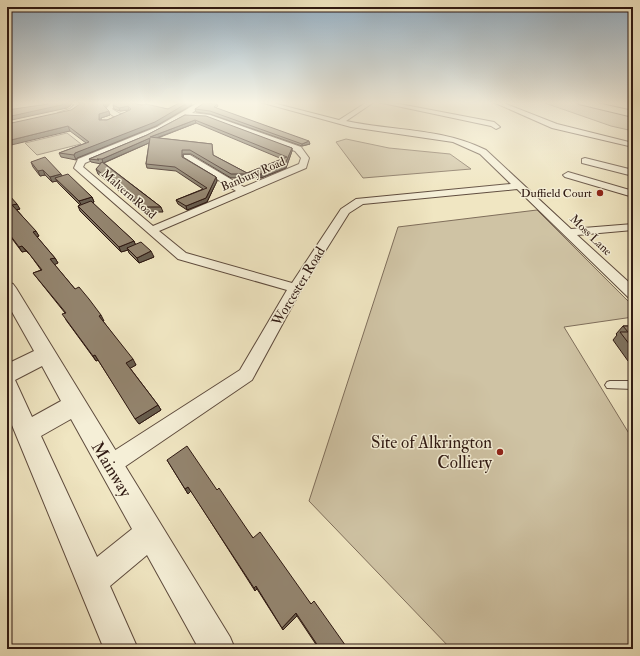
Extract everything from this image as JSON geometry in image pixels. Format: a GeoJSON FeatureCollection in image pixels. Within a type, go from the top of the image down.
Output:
{"type":"FeatureCollection","features":[{"type":"Feature","properties":{"kind":"street","name":"Malvern Road"},"geometry":{"type":"LineString","coordinates":[[148,133],[81,161],[78,168],[182,256],[296,288]]}},
{"type":"Feature","properties":{"kind":"street","name":"Banbury Road"},"geometry":{"type":"LineString","coordinates":[[152,230],[303,166],[305,158],[298,149],[253,133]]}},
{"type":"Feature","properties":{"kind":"street","name":"Moss Lane"},"geometry":{"type":"LineString","coordinates":[[409,133],[461,141],[484,152],[570,232],[633,294]]}},
{"type":"Feature","properties":{"kind":"street"},"geometry":{"type":"LineString","coordinates":[[582,133],[633,145]]}},
{"type":"Feature","properties":{"kind":"street"},"geometry":{"type":"LineString","coordinates":[[187,156],[243,191]]}},
{"type":"Feature","properties":{"kind":"street"},"geometry":{"type":"LineString","coordinates":[[585,161],[633,173]]}},
{"type":"Feature","properties":{"kind":"street"},"geometry":{"type":"LineString","coordinates":[[568,175],[633,194]]}},
{"type":"Feature","properties":{"kind":"street","name":"Worcester Road"},"geometry":{"type":"LineString","coordinates":[[110,465],[246,375],[296,288],[345,211],[360,201],[519,186]]}},
{"type":"Feature","properties":{"kind":"street"},"geometry":{"type":"LineString","coordinates":[[570,232],[633,227]]}},
{"type":"Feature","properties":{"kind":"street","name":"Mainway"},"geometry":{"type":"LineString","coordinates":[[7,288],[218,649]]}},
{"type":"Feature","properties":{"kind":"street"},"geometry":{"type":"LineString","coordinates":[[7,374],[45,355]]}},
{"type":"Feature","properties":{"kind":"street"},"geometry":{"type":"LineString","coordinates":[[9,398],[27,432],[121,649]]}},
{"type":"Feature","properties":{"kind":"street"},"geometry":{"type":"LineString","coordinates":[[27,432],[74,405]]}},
{"type":"Feature","properties":{"kind":"street"},"geometry":{"type":"LineString","coordinates":[[92,581],[150,533]]}},
{"type":"Feature","properties":{"kind":"lane"},"geometry":{"type":"LineString","coordinates":[[610,385],[633,385]]}},
{"type":"Feature","properties":{"kind":"shaded area"},"geometry":{"type":"Polygon","coordinates":[[[67,133],[81,144],[37,155],[25,143],[67,133]]]}},
{"type":"Feature","properties":{"kind":"shaded area"},"geometry":{"type":"Polygon","coordinates":[[[346,139],[389,148],[450,154],[471,169],[363,178],[336,142],[346,139]]]}},
{"type":"Feature","properties":{"kind":"shaded area"},"geometry":{"type":"Polygon","coordinates":[[[537,210],[633,306],[633,317],[564,327],[633,440],[633,649],[451,649],[309,501],[398,227],[537,210]]]}},
{"type":"Feature","properties":{"kind":"building"},"geometry":{"type":"Polygon","coordinates":[[[7,133],[41,133],[7,141],[7,133]]]}},
{"type":"Feature","properties":{"kind":"building"},"geometry":{"type":"Polygon","coordinates":[[[77,133],[128,133],[75,153],[74,155],[59,153],[89,142],[77,133]]]}},
{"type":"Feature","properties":{"kind":"building"},"geometry":{"type":"Polygon","coordinates":[[[152,133],[162,133],[150,137],[212,144],[213,155],[247,173],[287,157],[226,133],[251,133],[292,148],[285,164],[261,174],[231,174],[190,150],[182,150],[182,157],[216,177],[206,198],[186,206],[176,200],[207,188],[175,167],[146,164],[150,138],[102,159],[89,159],[152,133]]]}},
{"type":"Feature","properties":{"kind":"building"},"geometry":{"type":"Polygon","coordinates":[[[270,133],[286,133],[309,141],[302,144],[270,133]]]}},
{"type":"Feature","properties":{"kind":"building"},"geometry":{"type":"Polygon","coordinates":[[[45,157],[61,174],[50,177],[43,170],[38,171],[31,162],[45,157]]]}},
{"type":"Feature","properties":{"kind":"building"},"geometry":{"type":"Polygon","coordinates":[[[102,162],[161,207],[143,207],[96,169],[102,162]]]}},
{"type":"Feature","properties":{"kind":"building"},"geometry":{"type":"Polygon","coordinates":[[[68,174],[92,197],[79,201],[55,178],[68,174]]]}},
{"type":"Feature","properties":{"kind":"building"},"geometry":{"type":"Polygon","coordinates":[[[9,195],[17,204],[12,205],[36,231],[33,232],[55,258],[50,259],[75,289],[79,287],[89,299],[101,315],[99,316],[133,359],[126,363],[158,405],[135,419],[95,355],[93,356],[62,314],[66,313],[33,273],[42,270],[22,246],[19,247],[7,231],[7,196],[9,195]]]}},
{"type":"Feature","properties":{"kind":"building"},"geometry":{"type":"Polygon","coordinates":[[[91,201],[134,241],[119,247],[78,206],[91,201]]]}},
{"type":"Feature","properties":{"kind":"building"},"geometry":{"type":"Polygon","coordinates":[[[141,242],[151,251],[137,258],[127,248],[141,242]]]}},
{"type":"Feature","properties":{"kind":"building"},"geometry":{"type":"Polygon","coordinates":[[[623,326],[633,326],[633,349],[620,332],[628,332],[623,326]]]}},
{"type":"Feature","properties":{"kind":"building"},"geometry":{"type":"Polygon","coordinates":[[[187,446],[217,490],[219,488],[253,538],[260,532],[311,604],[314,601],[348,649],[320,649],[296,613],[282,628],[256,586],[254,588],[188,487],[185,489],[167,460],[187,446]]]}},
{"type":"Feature","properties":{"kind":"place","name":"Duffield Court"},"geometry":{"type":"Point","coordinates":[600,193]}},
{"type":"Feature","properties":{"kind":"place","name":"Site of Alkrington Colliery"},"geometry":{"type":"Point","coordinates":[500,452]}}]}
